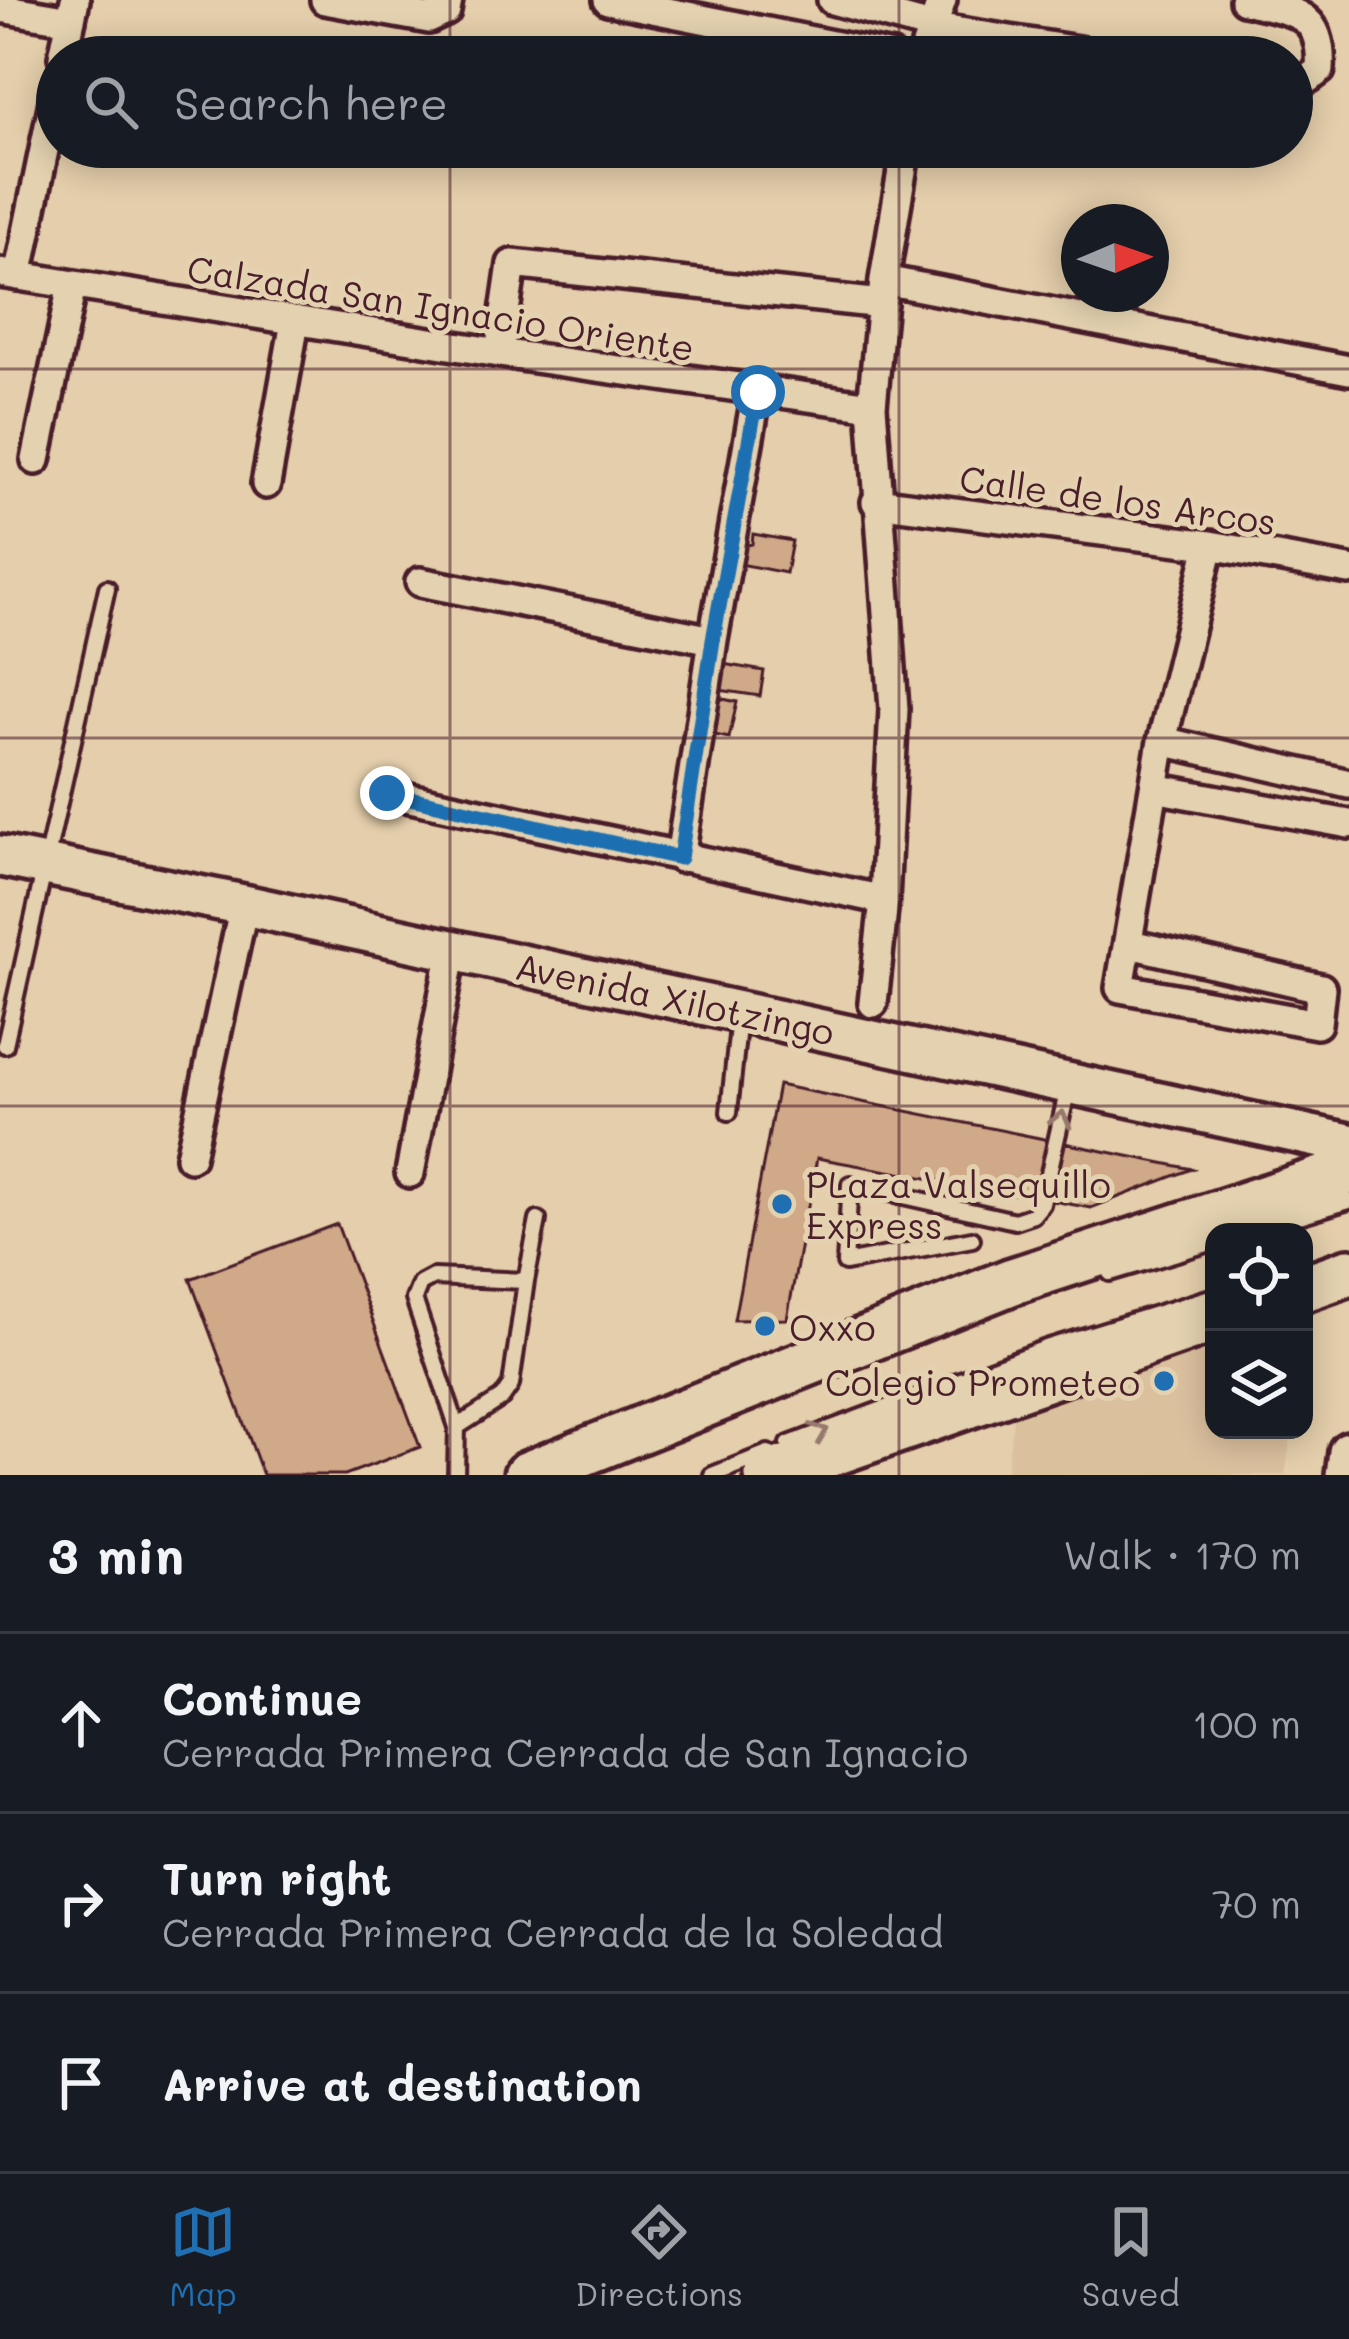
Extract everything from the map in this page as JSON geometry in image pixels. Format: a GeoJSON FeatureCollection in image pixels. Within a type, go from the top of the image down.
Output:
{"type":"FeatureCollection","features":[{"type":"Feature","properties":{"kind":"main road"},"geometry":{"type":"LineString","coordinates":[[527,1475],[1010,1282],[1349,1171]]}},
{"type":"Feature","properties":{"kind":"main road"},"geometry":{"type":"LineString","coordinates":[[787,1471],[1205,1322]]}},
{"type":"Feature","properties":{"kind":"street"},"geometry":{"type":"LineString","coordinates":[[325,0],[429,20],[441,15],[448,0]]}},
{"type":"Feature","properties":{"kind":"street"},"geometry":{"type":"LineString","coordinates":[[608,0],[787,36]]}},
{"type":"Feature","properties":{"kind":"street"},"geometry":{"type":"LineString","coordinates":[[832,0],[935,28],[985,36]]}},
{"type":"Feature","properties":{"kind":"street"},"geometry":{"type":"LineString","coordinates":[[931,36],[942,0]]}},
{"type":"Feature","properties":{"kind":"street"},"geometry":{"type":"LineString","coordinates":[[1244,0],[1295,13],[1316,28],[1322,43],[1320,70],[1313,75]]}},
{"type":"Feature","properties":{"kind":"street"},"geometry":{"type":"LineString","coordinates":[[0,8],[73,10]]}},
{"type":"Feature","properties":{"kind":"street"},"geometry":{"type":"LineString","coordinates":[[9,274],[36,168]]}},
{"type":"Feature","properties":{"kind":"street"},"geometry":{"type":"LineString","coordinates":[[873,1003],[884,900],[894,710],[872,406],[883,292],[903,168]]}},
{"type":"Feature","properties":{"kind":"street"},"geometry":{"type":"LineString","coordinates":[[499,353],[512,264],[883,292],[1349,370]]}},
{"type":"Feature","properties":{"kind":"street","name":"Calzada San Ignacio Oriente"},"geometry":{"type":"LineString","coordinates":[[9,274],[295,322],[872,406]]}},
{"type":"Feature","properties":{"kind":"street"},"geometry":{"type":"LineString","coordinates":[[36,460],[72,285]]}},
{"type":"Feature","properties":{"kind":"street"},"geometry":{"type":"LineString","coordinates":[[266,484],[295,322]]}},
{"type":"Feature","properties":{"kind":"street"},"geometry":{"type":"LineString","coordinates":[[680,858],[758,392]]}},
{"type":"Feature","properties":{"kind":"street","name":"Calle de los Arcos"},"geometry":{"type":"LineString","coordinates":[[876,502],[1210,545],[1349,570]]}},
{"type":"Feature","properties":{"kind":"street"},"geometry":{"type":"LineString","coordinates":[[1130,944],[1321,988],[1317,1024],[1120,988],[1162,741],[1210,545]]}},
{"type":"Feature","properties":{"kind":"street"},"geometry":{"type":"LineString","coordinates":[[420,582],[713,640]]}},
{"type":"Feature","properties":{"kind":"street"},"geometry":{"type":"LineString","coordinates":[[1162,741],[1349,784]]}},
{"type":"Feature","properties":{"kind":"street"},"geometry":{"type":"LineString","coordinates":[[1154,788],[1349,824]]}},
{"type":"Feature","properties":{"kind":"street"},"geometry":{"type":"LineString","coordinates":[[387,793],[884,900]]}},
{"type":"Feature","properties":{"kind":"street","name":"Avenida Xilotzingo"},"geometry":{"type":"LineString","coordinates":[[0,856],[244,904],[1349,1144]]}},
{"type":"Feature","properties":{"kind":"street"},"geometry":{"type":"LineString","coordinates":[[190,1157],[244,904]]}},
{"type":"Feature","properties":{"kind":"street"},"geometry":{"type":"LineString","coordinates":[[410,1173],[452,950]]}},
{"type":"Feature","properties":{"kind":"street"},"geometry":{"type":"LineString","coordinates":[[1346,1475],[1349,1452]]}},
{"type":"Feature","properties":{"kind":"lane"},"geometry":{"type":"LineString","coordinates":[[5,1045],[107,588]]}},
{"type":"Feature","properties":{"kind":"lane"},"geometry":{"type":"LineString","coordinates":[[729,1112],[740,1012]]}},
{"type":"Feature","properties":{"kind":"lane"},"geometry":{"type":"LineString","coordinates":[[972,1239],[844,1264],[850,1184],[1015,1221],[1034,1215],[1042,1204],[1069,1083]]}},
{"type":"Feature","properties":{"kind":"lane"},"geometry":{"type":"LineString","coordinates":[[1277,1223],[1349,1202]]}},
{"type":"Feature","properties":{"kind":"lane"},"geometry":{"type":"LineString","coordinates":[[457,1427],[502,1398],[512,1385],[538,1220]]}},
{"type":"Feature","properties":{"kind":"lane"},"geometry":{"type":"LineString","coordinates":[[1100,1276],[1205,1245]]}},
{"type":"Feature","properties":{"kind":"lane"},"geometry":{"type":"LineString","coordinates":[[456,1475],[457,1427],[414,1299],[420,1284],[433,1277],[526,1281]]}},
{"type":"Feature","properties":{"kind":"lane"},"geometry":{"type":"LineString","coordinates":[[712,1475],[1046,1348],[1205,1299]]}},
{"type":"Feature","properties":{"kind":"lane"},"geometry":{"type":"LineString","coordinates":[[569,1475],[723,1415]]}},
{"type":"Feature","properties":{"kind":"shaded area","name":"Colegio Prometeo"},"geometry":{"type":"Polygon","coordinates":[[[1205,1351],[1205,1439],[1291,1439],[1285,1475],[1006,1475],[1014,1413],[1205,1351]]]}},
{"type":"Feature","properties":{"kind":"building"},"geometry":{"type":"Polygon","coordinates":[[[753,534],[792,541],[786,573],[740,564],[743,546],[752,544],[753,534]]]}},
{"type":"Feature","properties":{"kind":"building"},"geometry":{"type":"Polygon","coordinates":[[[723,664],[764,671],[760,696],[719,690],[723,664]]]}},
{"type":"Feature","properties":{"kind":"building"},"geometry":{"type":"Polygon","coordinates":[[[714,697],[737,702],[729,738],[706,733],[714,697]]]}},
{"type":"Feature","properties":{"kind":"building","name":"PLaza Valsequillo Express"},"geometry":{"type":"Polygon","coordinates":[[[778,1085],[1192,1169],[1091,1208],[817,1158],[787,1319],[734,1320],[778,1085]]]}},
{"type":"Feature","properties":{"kind":"building"},"geometry":{"type":"Polygon","coordinates":[[[337,1224],[420,1447],[345,1475],[263,1475],[190,1279],[337,1224]]]}},
{"type":"Feature","properties":{"kind":"place","name":"PLaza Valsequillo Express"},"geometry":{"type":"Point","coordinates":[782,1204]}},
{"type":"Feature","properties":{"kind":"place","name":"Oxxo"},"geometry":{"type":"Point","coordinates":[765,1326]}},
{"type":"Feature","properties":{"kind":"place","name":"Colegio Prometeo"},"geometry":{"type":"Point","coordinates":[1164,1381]}},
{"type":"Feature","properties":{"kind":"route"},"geometry":{"type":"LineString","coordinates":[[387,793],[680,858],[758,392]]}}]}
